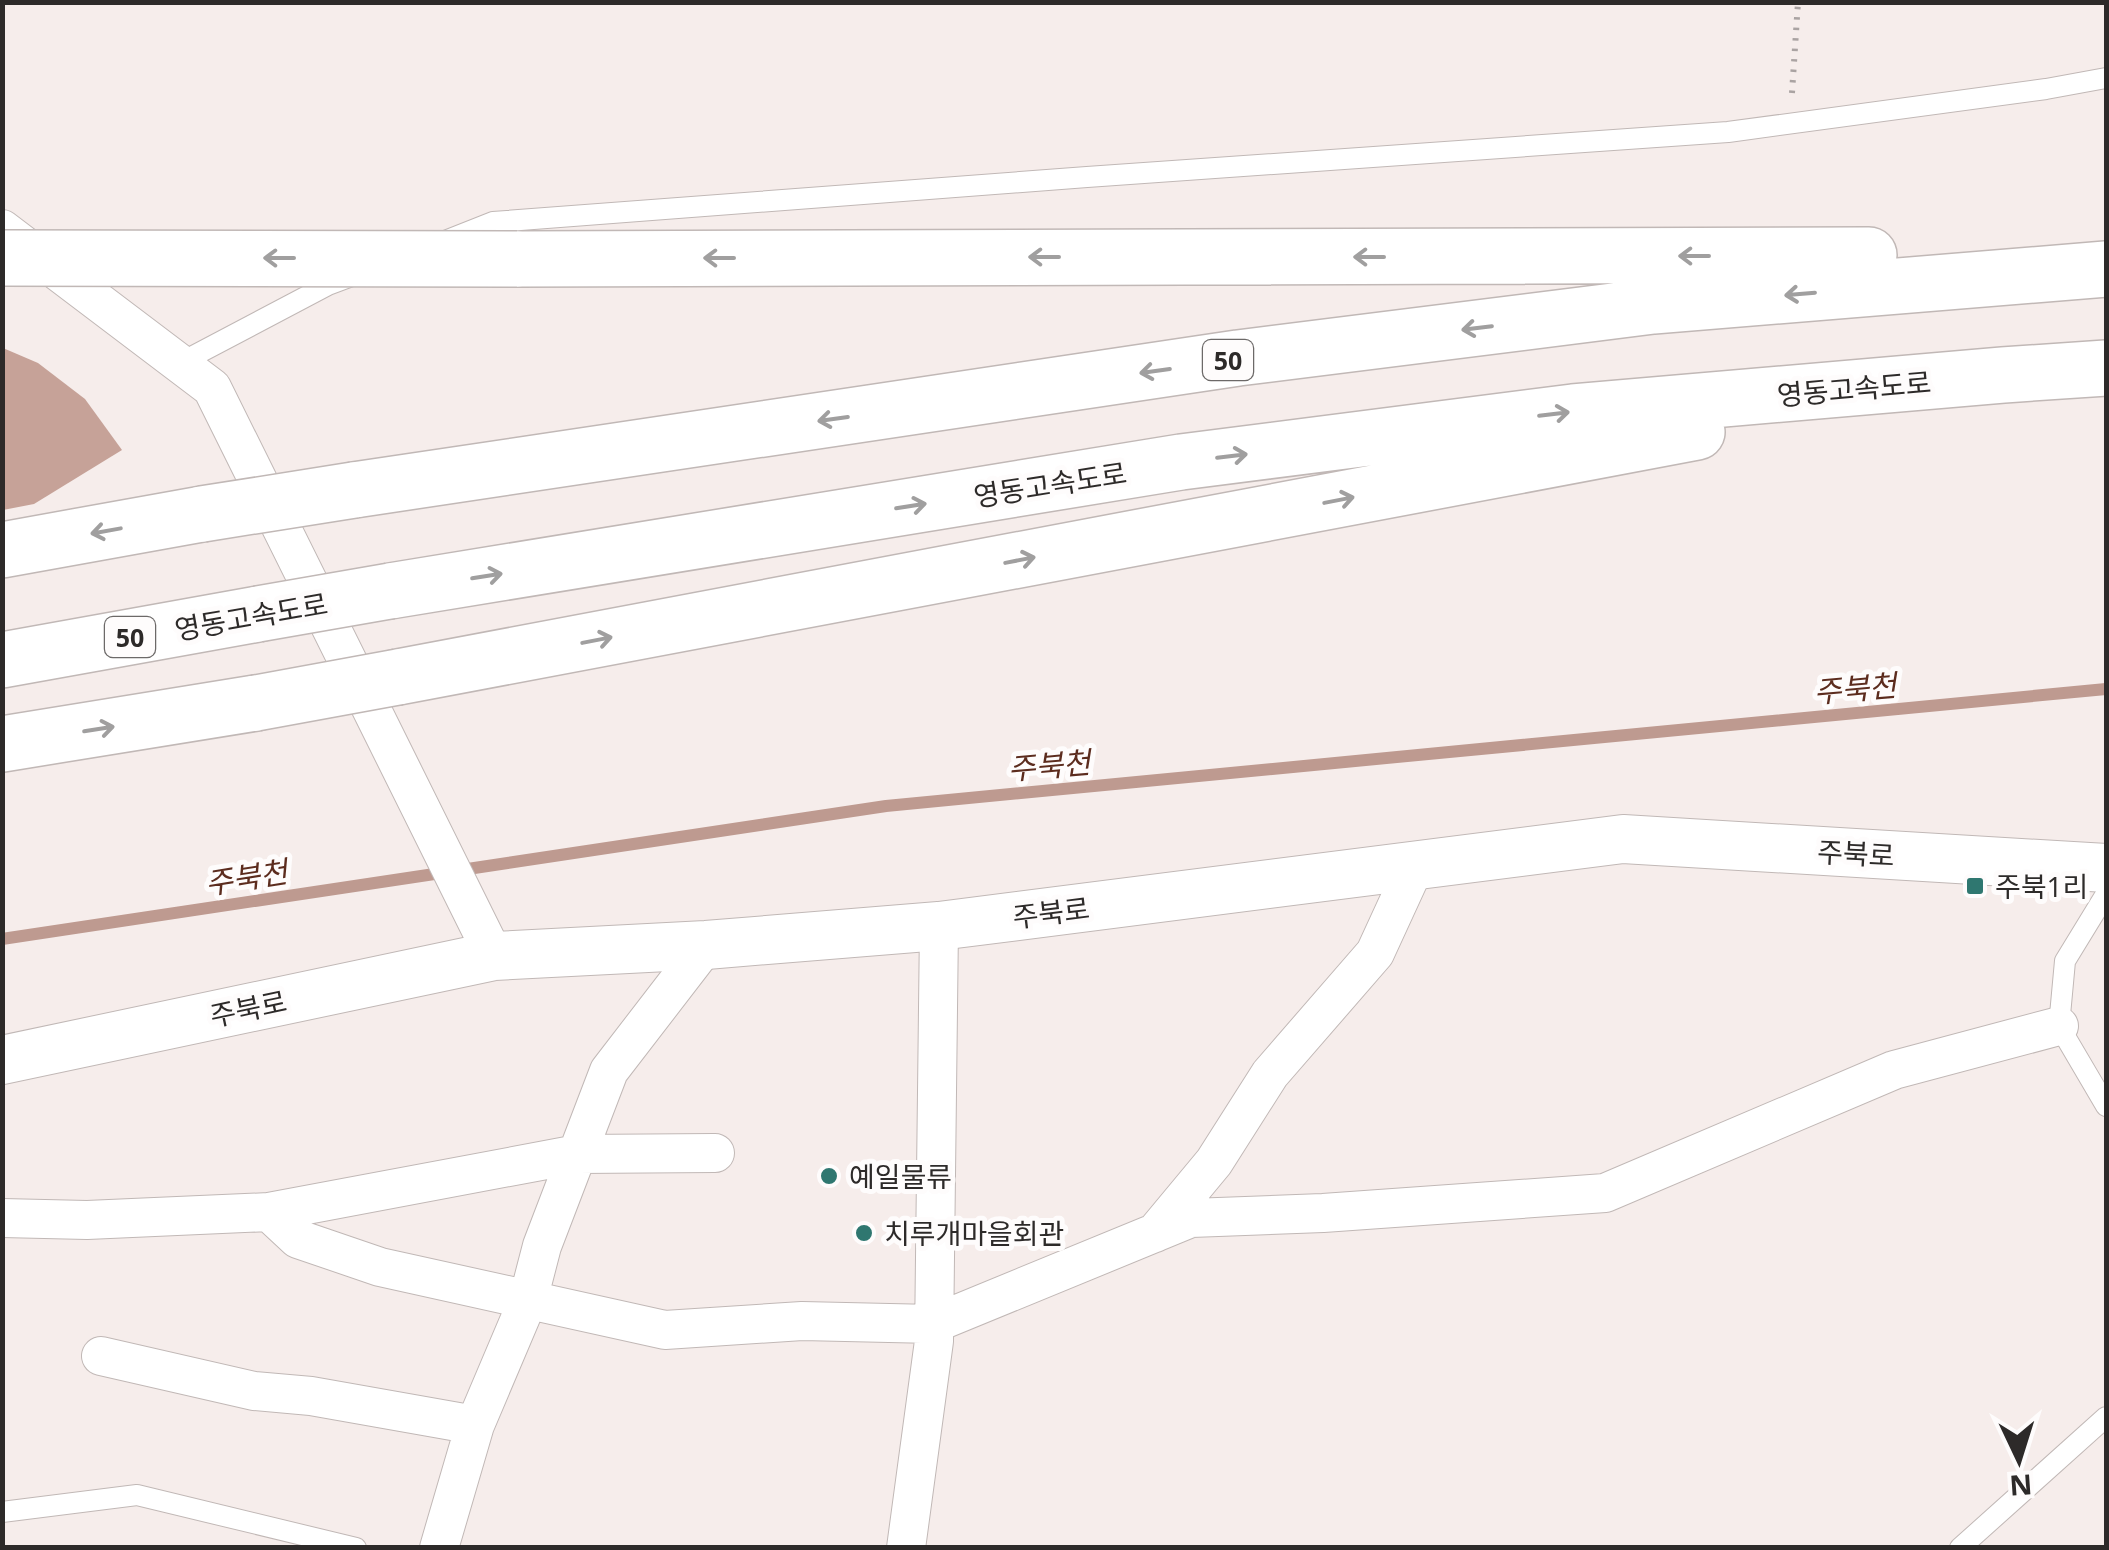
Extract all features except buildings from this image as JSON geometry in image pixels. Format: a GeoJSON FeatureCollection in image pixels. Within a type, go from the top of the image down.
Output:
{"type":"FeatureCollection","features":[{"type":"Feature","properties":{"kind":"highway"},"geometry":{"type":"LineString","coordinates":[[2,258],[2106,255]]}},
{"type":"Feature","properties":{"kind":"highway","name":"50"},"geometry":{"type":"LineString","coordinates":[[2,550],[354,490],[1317,348],[1653,306],[2106,269]]}},
{"type":"Feature","properties":{"kind":"highway","name":"영동고속도로"},"geometry":{"type":"LineString","coordinates":[[2,660],[390,591],[1180,462],[1573,412],[2106,368]]}},
{"type":"Feature","properties":{"kind":"highway"},"geometry":{"type":"LineString","coordinates":[[2,744],[398,677],[2002,375]]}},
{"type":"Feature","properties":{"kind":"street"},"geometry":{"type":"LineString","coordinates":[[2,229],[212,388],[483,936]]}},
{"type":"Feature","properties":{"kind":"street","name":"주북로"},"geometry":{"type":"LineString","coordinates":[[2,1060],[483,936],[706,945],[939,926],[1623,839],[2106,868]]}},
{"type":"Feature","properties":{"kind":"street"},"geometry":{"type":"LineString","coordinates":[[1154,1233],[1214,1162],[1270,1074],[1375,953],[1415,866]]}},
{"type":"Feature","properties":{"kind":"street"},"geometry":{"type":"LineString","coordinates":[[906,1548],[934,1342],[939,926]]}},
{"type":"Feature","properties":{"kind":"street"},"geometry":{"type":"LineString","coordinates":[[439,1548],[475,1425],[528,1300],[542,1246],[609,1071],[706,945]]}},
{"type":"Feature","properties":{"kind":"street"},"geometry":{"type":"LineString","coordinates":[[269,1212],[298,1239],[380,1267],[665,1330],[802,1321],[933,1324],[1191,1218],[1604,1193],[1894,1070],[2059,1026]]}},
{"type":"Feature","properties":{"kind":"street"},"geometry":{"type":"LineString","coordinates":[[2,1218],[87,1220],[269,1212],[578,1154],[715,1153]]}},
{"type":"Feature","properties":{"kind":"street"},"geometry":{"type":"LineString","coordinates":[[100,1356],[254,1391],[311,1396],[475,1425]]}},
{"type":"Feature","properties":{"kind":"lane"},"geometry":{"type":"LineString","coordinates":[[180,363],[328,285],[493,222],[1728,132],[2046,90],[2106,78]]}},
{"type":"Feature","properties":{"kind":"lane"},"geometry":{"type":"LineString","coordinates":[[2106,894],[2065,961],[2059,1026],[2106,1106]]}},
{"type":"Feature","properties":{"kind":"lane"},"geometry":{"type":"LineString","coordinates":[[1960,1548],[2106,1417]]}},
{"type":"Feature","properties":{"kind":"lane"},"geometry":{"type":"LineString","coordinates":[[2,1512],[137,1495],[356,1548]]}},
{"type":"Feature","properties":{"kind":"path"},"geometry":{"type":"LineString","coordinates":[[1790,124],[1798,2]]}},
{"type":"Feature","properties":{"kind":"shaded area"},"geometry":{"type":"Polygon","coordinates":[[[3,348],[38,363],[85,399],[122,450],[34,504],[3,510],[3,348]]]}},
{"type":"Feature","properties":{"kind":"waterway","name":"주북천"},"geometry":{"type":"LineString","coordinates":[[2,939],[886,806],[2106,689]]}},
{"type":"Feature","properties":{"kind":"place","name":"주북1리"},"geometry":{"type":"Point","coordinates":[1975,886]}},
{"type":"Feature","properties":{"kind":"place","name":"예일물류"},"geometry":{"type":"Point","coordinates":[829,1176]}},
{"type":"Feature","properties":{"kind":"place","name":"치루개마을회관"},"geometry":{"type":"Point","coordinates":[864,1233]}}]}
